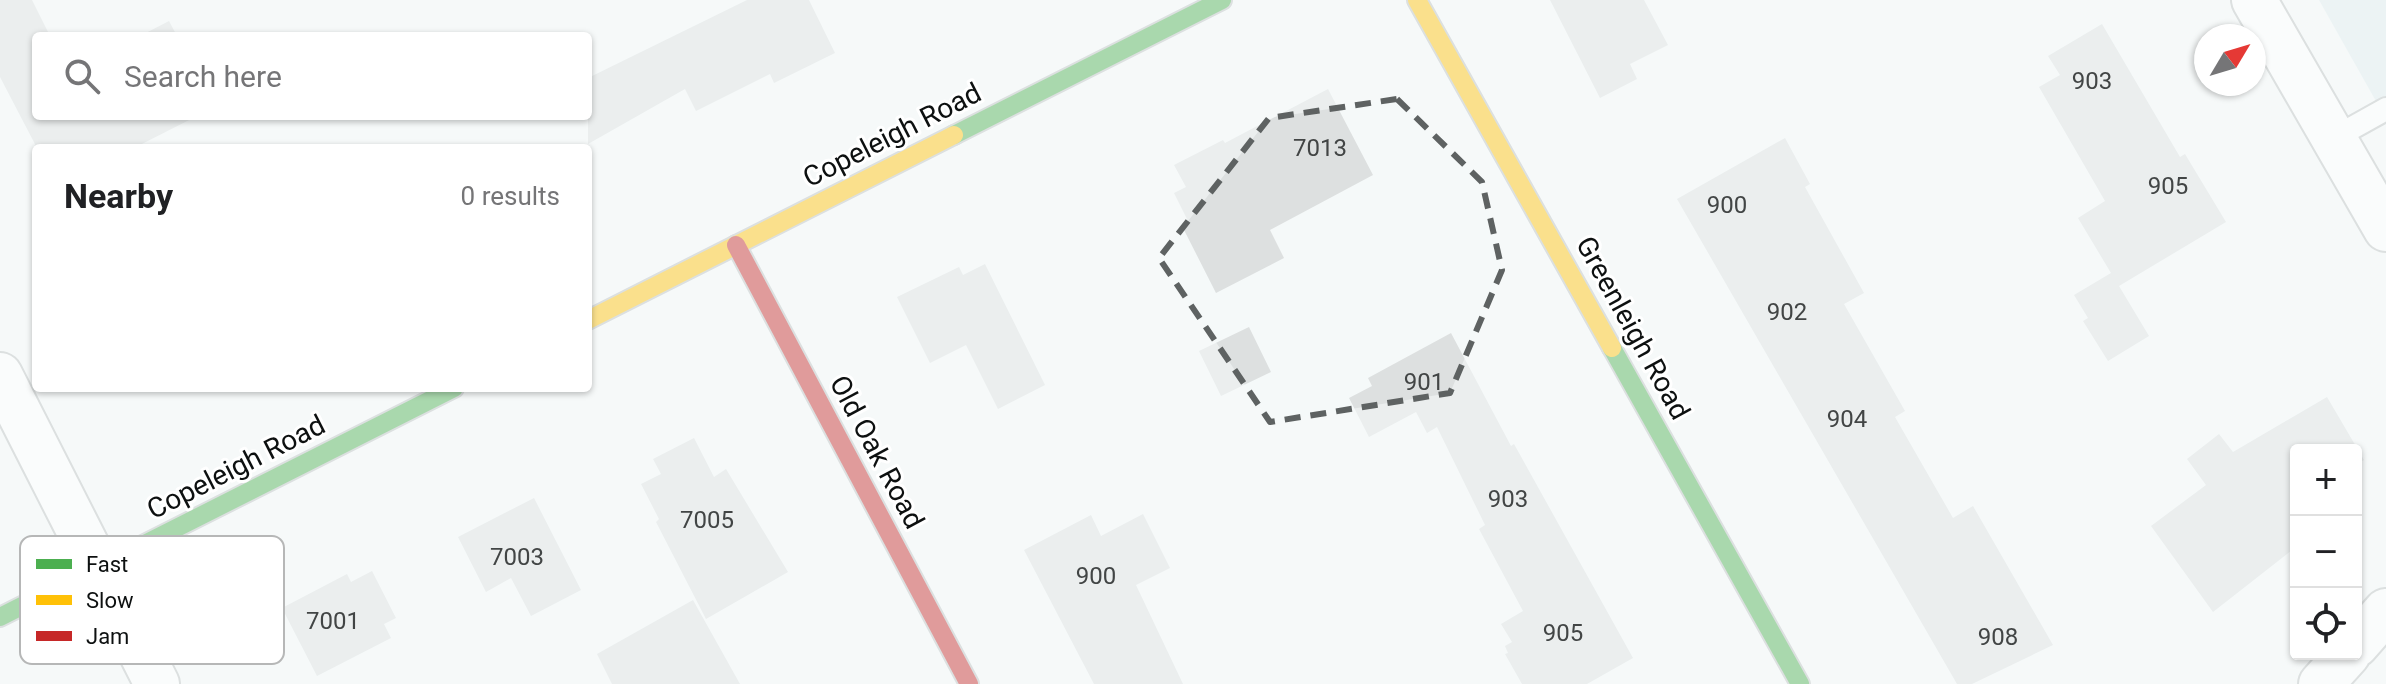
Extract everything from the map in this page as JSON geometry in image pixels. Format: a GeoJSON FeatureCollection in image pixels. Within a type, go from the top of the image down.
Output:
{"type":"FeatureCollection","features":[{"type":"Feature","properties":{"kind":"street","name":"Copeleigh Road"},"geometry":{"type":"LineString","coordinates":[[592,318],[1222,0]]}},
{"type":"Feature","properties":{"kind":"street","name":"Greenleigh Road"},"geometry":{"type":"LineString","coordinates":[[1417,0],[1800,684]]}},
{"type":"Feature","properties":{"kind":"street"},"geometry":{"type":"LineString","coordinates":[[2254,0],[2386,229]]}},
{"type":"Feature","properties":{"kind":"street","name":"Old Oak Road"},"geometry":{"type":"LineString","coordinates":[[736,245],[969,684]]}},
{"type":"Feature","properties":{"kind":"street"},"geometry":{"type":"LineString","coordinates":[[0,375],[82,536]]}},
{"type":"Feature","properties":{"kind":"street","name":"Copeleigh Road"},"geometry":{"type":"LineString","coordinates":[[161,536],[446,392]]}},
{"type":"Feature","properties":{"kind":"street","name":"Copeleigh Road"},"geometry":{"type":"LineString","coordinates":[[0,617],[20,607]]}},
{"type":"Feature","properties":{"kind":"street"},"geometry":{"type":"LineString","coordinates":[[2362,638],[2386,611]]}},
{"type":"Feature","properties":{"kind":"street"},"geometry":{"type":"LineString","coordinates":[[2321,684],[2343,660]]}},
{"type":"Feature","properties":{"kind":"street"},"geometry":{"type":"LineString","coordinates":[[147,664],[157,684]]}},
{"type":"Feature","properties":{"kind":"lane"},"geometry":{"type":"LineString","coordinates":[[2334,138],[2386,109]]}},
{"type":"Feature","properties":{"kind":"highlighted area"},"geometry":{"type":"Polygon","coordinates":[[[1397,99],[1482,182],[1502,270],[1450,393],[1270,422],[1159,258],[1269,118],[1397,99]]]}},
{"type":"Feature","properties":{"kind":"shaded area"},"geometry":{"type":"Polygon","coordinates":[[[2319,0],[2386,0],[2386,119],[2319,0]]]}},
{"type":"Feature","properties":{"kind":"building"},"geometry":{"type":"Polygon","coordinates":[[[0,0],[32,0],[48,32],[32,32],[32,120],[189,120],[142,144],[35,144],[0,77],[0,0]]]}},
{"type":"Feature","properties":{"kind":"building"},"geometry":{"type":"Polygon","coordinates":[[[747,0],[809,0],[835,53],[774,83],[770,74],[696,111],[685,89],[588,144],[588,120],[592,120],[592,76],[747,0]]]}},
{"type":"Feature","properties":{"kind":"building"},"geometry":{"type":"Polygon","coordinates":[[[1550,0],[1644,0],[1668,45],[1630,64],[1637,79],[1600,98],[1550,0]]]}},
{"type":"Feature","properties":{"kind":"building"},"geometry":{"type":"Polygon","coordinates":[[[169,21],[175,32],[148,32],[169,21]]]}},
{"type":"Feature","properties":{"kind":"building"},"geometry":{"type":"Polygon","coordinates":[[[2102,24],[2180,157],[2185,154],[2226,222],[2119,286],[2149,336],[2108,361],[2083,321],[2088,318],[2074,295],[2111,273],[2078,218],[2105,201],[2039,87],[2060,75],[2048,56],[2102,24]]]}},
{"type":"Feature","properties":{"kind":"building"},"geometry":{"type":"Polygon","coordinates":[[[1328,89],[1373,175],[1270,230],[1284,258],[1216,293],[1182,226],[1189,223],[1174,193],[1186,187],[1174,165],[1223,140],[1225,143],[1328,89]]]}},
{"type":"Feature","properties":{"kind":"building"},"geometry":{"type":"Polygon","coordinates":[[[1785,138],[1810,184],[1805,187],[1864,293],[1844,304],[1905,411],[1895,417],[1953,518],[1973,506],[2053,645],[1972,684],[1957,684],[1677,199],[1785,138]]]}},
{"type":"Feature","properties":{"kind":"building"},"geometry":{"type":"Polygon","coordinates":[[[985,264],[1045,385],[998,409],[966,345],[930,363],[897,297],[959,267],[963,275],[985,264]]]}},
{"type":"Feature","properties":{"kind":"building"},"geometry":{"type":"Polygon","coordinates":[[[1249,327],[1271,372],[1221,396],[1199,351],[1249,327]]]}},
{"type":"Feature","properties":{"kind":"building"},"geometry":{"type":"Polygon","coordinates":[[[1451,333],[1511,446],[1514,444],[1633,658],[1587,684],[1522,684],[1505,654],[1508,653],[1505,646],[1512,642],[1501,624],[1523,611],[1479,529],[1485,525],[1437,427],[1427,433],[1416,412],[1369,437],[1349,398],[1372,386],[1368,378],[1451,333]]]}},
{"type":"Feature","properties":{"kind":"building"},"geometry":{"type":"Polygon","coordinates":[[[2327,397],[2355,444],[2290,444],[2290,552],[2213,612],[2151,526],[2206,485],[2187,459],[2219,434],[2233,452],[2327,397]]]}},
{"type":"Feature","properties":{"kind":"building"},"geometry":{"type":"Polygon","coordinates":[[[694,438],[714,477],[726,469],[788,572],[706,619],[656,522],[659,519],[641,484],[661,474],[653,459],[694,438]]]}},
{"type":"Feature","properties":{"kind":"building"},"geometry":{"type":"Polygon","coordinates":[[[534,498],[581,590],[531,616],[511,578],[486,592],[458,537],[534,498]]]}},
{"type":"Feature","properties":{"kind":"building"},"geometry":{"type":"Polygon","coordinates":[[[1143,514],[1170,568],[1136,585],[1183,684],[1094,684],[1024,550],[1091,515],[1101,536],[1143,514]]]}},
{"type":"Feature","properties":{"kind":"building"},"geometry":{"type":"Polygon","coordinates":[[[372,571],[396,618],[384,624],[391,638],[317,676],[284,607],[347,574],[351,582],[372,571]]]}},
{"type":"Feature","properties":{"kind":"building"},"geometry":{"type":"Polygon","coordinates":[[[693,600],[740,684],[612,684],[597,654],[693,600]]]}},
{"type":"Feature","properties":{"kind":"traffic: fast"},"geometry":{"type":"LineString","coordinates":[[954,135],[1222,0]]}},
{"type":"Feature","properties":{"kind":"traffic: fast"},"geometry":{"type":"LineString","coordinates":[[1612,348],[1800,684]]}},
{"type":"Feature","properties":{"kind":"traffic: fast"},"geometry":{"type":"LineString","coordinates":[[161,536],[446,392]]}},
{"type":"Feature","properties":{"kind":"traffic: fast"},"geometry":{"type":"LineString","coordinates":[[0,617],[20,607]]}},
{"type":"Feature","properties":{"kind":"traffic: slow"},"geometry":{"type":"LineString","coordinates":[[1417,0],[1612,348]]}},
{"type":"Feature","properties":{"kind":"traffic: slow"},"geometry":{"type":"LineString","coordinates":[[592,318],[954,135]]}},
{"type":"Feature","properties":{"kind":"traffic: jam"},"geometry":{"type":"LineString","coordinates":[[736,245],[969,684]]}}]}
